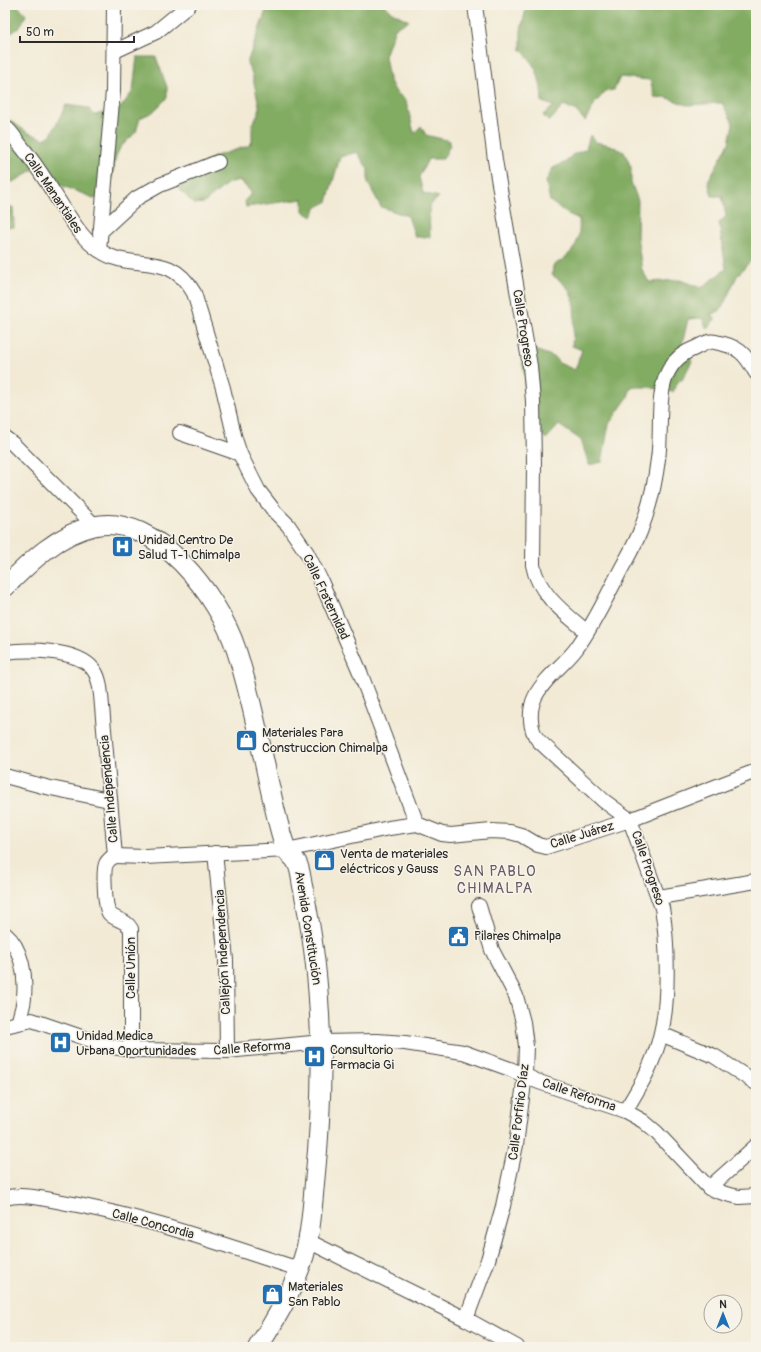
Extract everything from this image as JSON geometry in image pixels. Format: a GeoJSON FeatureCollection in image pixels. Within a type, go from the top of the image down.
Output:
{"type":"FeatureCollection","features":[{"type":"Feature","properties":{"kind":"main road","name":"Avenida Constitución"},"geometry":{"type":"LineString","coordinates":[[5,587],[47,549],[72,534],[95,526],[126,526],[150,536],[177,557],[187,568],[215,607],[236,648],[252,707],[279,826],[287,850],[297,862],[306,904],[322,1042],[320,1127],[308,1241],[288,1297],[257,1345]]}},
{"type":"Feature","properties":{"kind":"street"},"geometry":{"type":"LineString","coordinates":[[100,250],[100,232],[113,92],[114,5]]}},
{"type":"Feature","properties":{"kind":"street"},"geometry":{"type":"LineString","coordinates":[[114,52],[156,32],[189,5]]}},
{"type":"Feature","properties":{"kind":"street","name":"Calle Progreso"},"geometry":{"type":"LineString","coordinates":[[475,5],[495,160],[530,366],[533,425],[532,524],[534,574],[542,589],[560,608],[587,632]]}},
{"type":"Feature","properties":{"kind":"street","name":"Calle Manantiales"},"geometry":{"type":"LineString","coordinates":[[5,127],[10,130],[25,151],[74,226],[100,250],[126,260],[153,264]]}},
{"type":"Feature","properties":{"kind":"street"},"geometry":{"type":"LineString","coordinates":[[100,232],[137,198],[160,185],[218,162]]}},
{"type":"Feature","properties":{"kind":"street","name":"Calle Fraternidad"},"geometry":{"type":"LineString","coordinates":[[153,264],[178,272],[184,277],[194,293],[223,388],[240,454],[258,490],[275,512],[288,525],[307,553],[320,578],[360,672],[417,824]]}},
{"type":"Feature","properties":{"kind":"street","name":"Calle Progreso"},"geometry":{"type":"LineString","coordinates":[[625,1111],[645,1076],[661,1034],[664,1014],[666,953],[665,921],[659,897],[630,820],[604,801],[538,740],[533,731],[532,706],[536,696],[576,650],[594,622],[640,532],[654,487],[659,456],[661,394],[670,366],[684,353],[712,341],[727,344],[740,350],[754,370]]}},
{"type":"Feature","properties":{"kind":"street"},"geometry":{"type":"LineString","coordinates":[[180,433],[240,454]]}},
{"type":"Feature","properties":{"kind":"street"},"geometry":{"type":"LineString","coordinates":[[5,438],[13,444],[95,526]]}},
{"type":"Feature","properties":{"kind":"street","name":"Calle Independencia"},"geometry":{"type":"LineString","coordinates":[[5,652],[25,650],[56,653],[78,658],[94,669],[98,679],[101,695],[114,856],[145,857],[287,850]]}},
{"type":"Feature","properties":{"kind":"street","name":"Calle Juárez"},"geometry":{"type":"LineString","coordinates":[[287,850],[389,828],[417,824],[442,834],[451,835],[491,831],[510,832],[521,835],[538,845],[546,847],[630,820],[756,771]]}},
{"type":"Feature","properties":{"kind":"street"},"geometry":{"type":"LineString","coordinates":[[5,776],[46,787],[110,800]]}},
{"type":"Feature","properties":{"kind":"street","name":"Callejón Independencia"},"geometry":{"type":"LineString","coordinates":[[215,853],[226,960],[227,1051]]}},
{"type":"Feature","properties":{"kind":"street","name":"Calle Unión"},"geometry":{"type":"LineString","coordinates":[[114,856],[109,859],[104,868],[107,907],[110,915],[126,922],[130,929],[132,1050]]}},
{"type":"Feature","properties":{"kind":"street"},"geometry":{"type":"LineString","coordinates":[[659,897],[756,881]]}},
{"type":"Feature","properties":{"kind":"street","name":"Calle Porfirio Díaz"},"geometry":{"type":"LineString","coordinates":[[466,1319],[488,1260],[504,1206],[516,1145],[525,1075],[526,1046],[516,996],[492,950],[479,906]]}},
{"type":"Feature","properties":{"kind":"street"},"geometry":{"type":"LineString","coordinates":[[5,934],[14,943],[21,961],[24,998],[18,1021],[5,1026]]}},
{"type":"Feature","properties":{"kind":"street","name":"Calle Reforma"},"geometry":{"type":"LineString","coordinates":[[18,1021],[32,1020],[45,1023],[108,1046],[179,1056],[322,1042],[387,1042],[456,1051],[625,1111],[643,1121],[656,1132],[709,1188],[732,1196],[756,1196]]}},
{"type":"Feature","properties":{"kind":"street"},"geometry":{"type":"LineString","coordinates":[[661,1034],[714,1056],[756,1083]]}},
{"type":"Feature","properties":{"kind":"street"},"geometry":{"type":"LineString","coordinates":[[709,1188],[756,1146]]}},
{"type":"Feature","properties":{"kind":"street","name":"Calle Concordia"},"geometry":{"type":"LineString","coordinates":[[5,1198],[17,1196],[44,1199],[79,1205],[140,1219],[299,1269]]}},
{"type":"Feature","properties":{"kind":"street"},"geometry":{"type":"LineString","coordinates":[[308,1241],[466,1319],[517,1347]]}},
{"type":"Feature","properties":{"kind":"green space"},"geometry":{"type":"Polygon","coordinates":[[[5,5],[17,5],[26,15],[20,27],[5,37],[5,5]]]}},
{"type":"Feature","properties":{"kind":"green space"},"geometry":{"type":"Polygon","coordinates":[[[268,5],[385,5],[392,12],[409,21],[395,28],[385,56],[389,79],[395,91],[406,101],[414,133],[421,126],[426,135],[450,141],[450,145],[443,159],[428,159],[419,177],[423,193],[439,197],[429,206],[430,237],[415,237],[408,216],[381,207],[368,183],[368,169],[357,152],[340,157],[327,202],[317,207],[312,217],[303,211],[303,199],[246,207],[245,200],[252,193],[239,180],[228,183],[204,203],[194,204],[171,181],[216,156],[248,146],[252,142],[252,125],[259,112],[259,105],[252,74],[247,63],[268,5]]]}},
{"type":"Feature","properties":{"kind":"green space"},"geometry":{"type":"Polygon","coordinates":[[[527,5],[756,5],[756,252],[753,258],[737,276],[721,310],[710,315],[716,318],[707,329],[702,318],[688,319],[682,345],[692,361],[682,380],[679,380],[673,392],[648,387],[631,387],[628,397],[609,424],[602,462],[589,465],[581,440],[559,425],[546,439],[542,435],[539,438],[522,362],[535,350],[554,357],[559,363],[575,370],[582,350],[572,346],[574,306],[572,297],[562,282],[552,275],[553,266],[571,252],[577,242],[579,235],[579,219],[566,213],[550,201],[546,182],[553,168],[566,162],[572,155],[586,149],[590,135],[596,142],[610,145],[624,152],[631,167],[631,182],[638,201],[637,236],[642,270],[649,282],[680,280],[701,288],[726,269],[719,223],[726,216],[722,196],[712,196],[708,181],[729,143],[733,123],[722,103],[687,105],[665,97],[655,98],[650,80],[620,77],[614,90],[606,91],[595,103],[585,121],[576,111],[564,105],[549,122],[543,115],[554,106],[542,102],[541,87],[537,73],[531,61],[521,50],[521,30],[527,5]]]}},
{"type":"Feature","properties":{"kind":"green space"},"geometry":{"type":"Polygon","coordinates":[[[137,57],[156,57],[167,87],[167,98],[153,112],[140,118],[136,132],[120,148],[116,156],[112,177],[96,199],[58,184],[51,170],[44,163],[17,180],[7,184],[7,207],[13,207],[14,227],[5,228],[5,117],[27,132],[44,139],[51,135],[66,105],[88,108],[95,115],[121,107],[133,91],[137,57]]]}},
{"type":"Feature","properties":{"kind":"place","name":"Unidad Centro De Salud T-1 Chimalpa"},"geometry":{"type":"Point","coordinates":[122,547]}},
{"type":"Feature","properties":{"kind":"place","name":"Materiales Para Construccion Chimalpa"},"geometry":{"type":"Point","coordinates":[247,740]}},
{"type":"Feature","properties":{"kind":"place","name":"Venta de materiales eléctricos y Gauss"},"geometry":{"type":"Point","coordinates":[324,861]}},
{"type":"Feature","properties":{"kind":"place","name":"Pilares Chimalpa"},"geometry":{"type":"Point","coordinates":[458,936]}},
{"type":"Feature","properties":{"kind":"place","name":"Unidad Medica Urbana Oportunidades"},"geometry":{"type":"Point","coordinates":[61,1043]}},
{"type":"Feature","properties":{"kind":"place","name":"Consultorio Farmacia Gi"},"geometry":{"type":"Point","coordinates":[314,1057]}},
{"type":"Feature","properties":{"kind":"place","name":"Materiales San Pablo"},"geometry":{"type":"Point","coordinates":[273,1294]}},
{"type":"Feature","properties":{"kind":"district","name":"SAN PABLO CHIMALPA"},"geometry":{"type":"Point","coordinates":[495,880]}}]}
